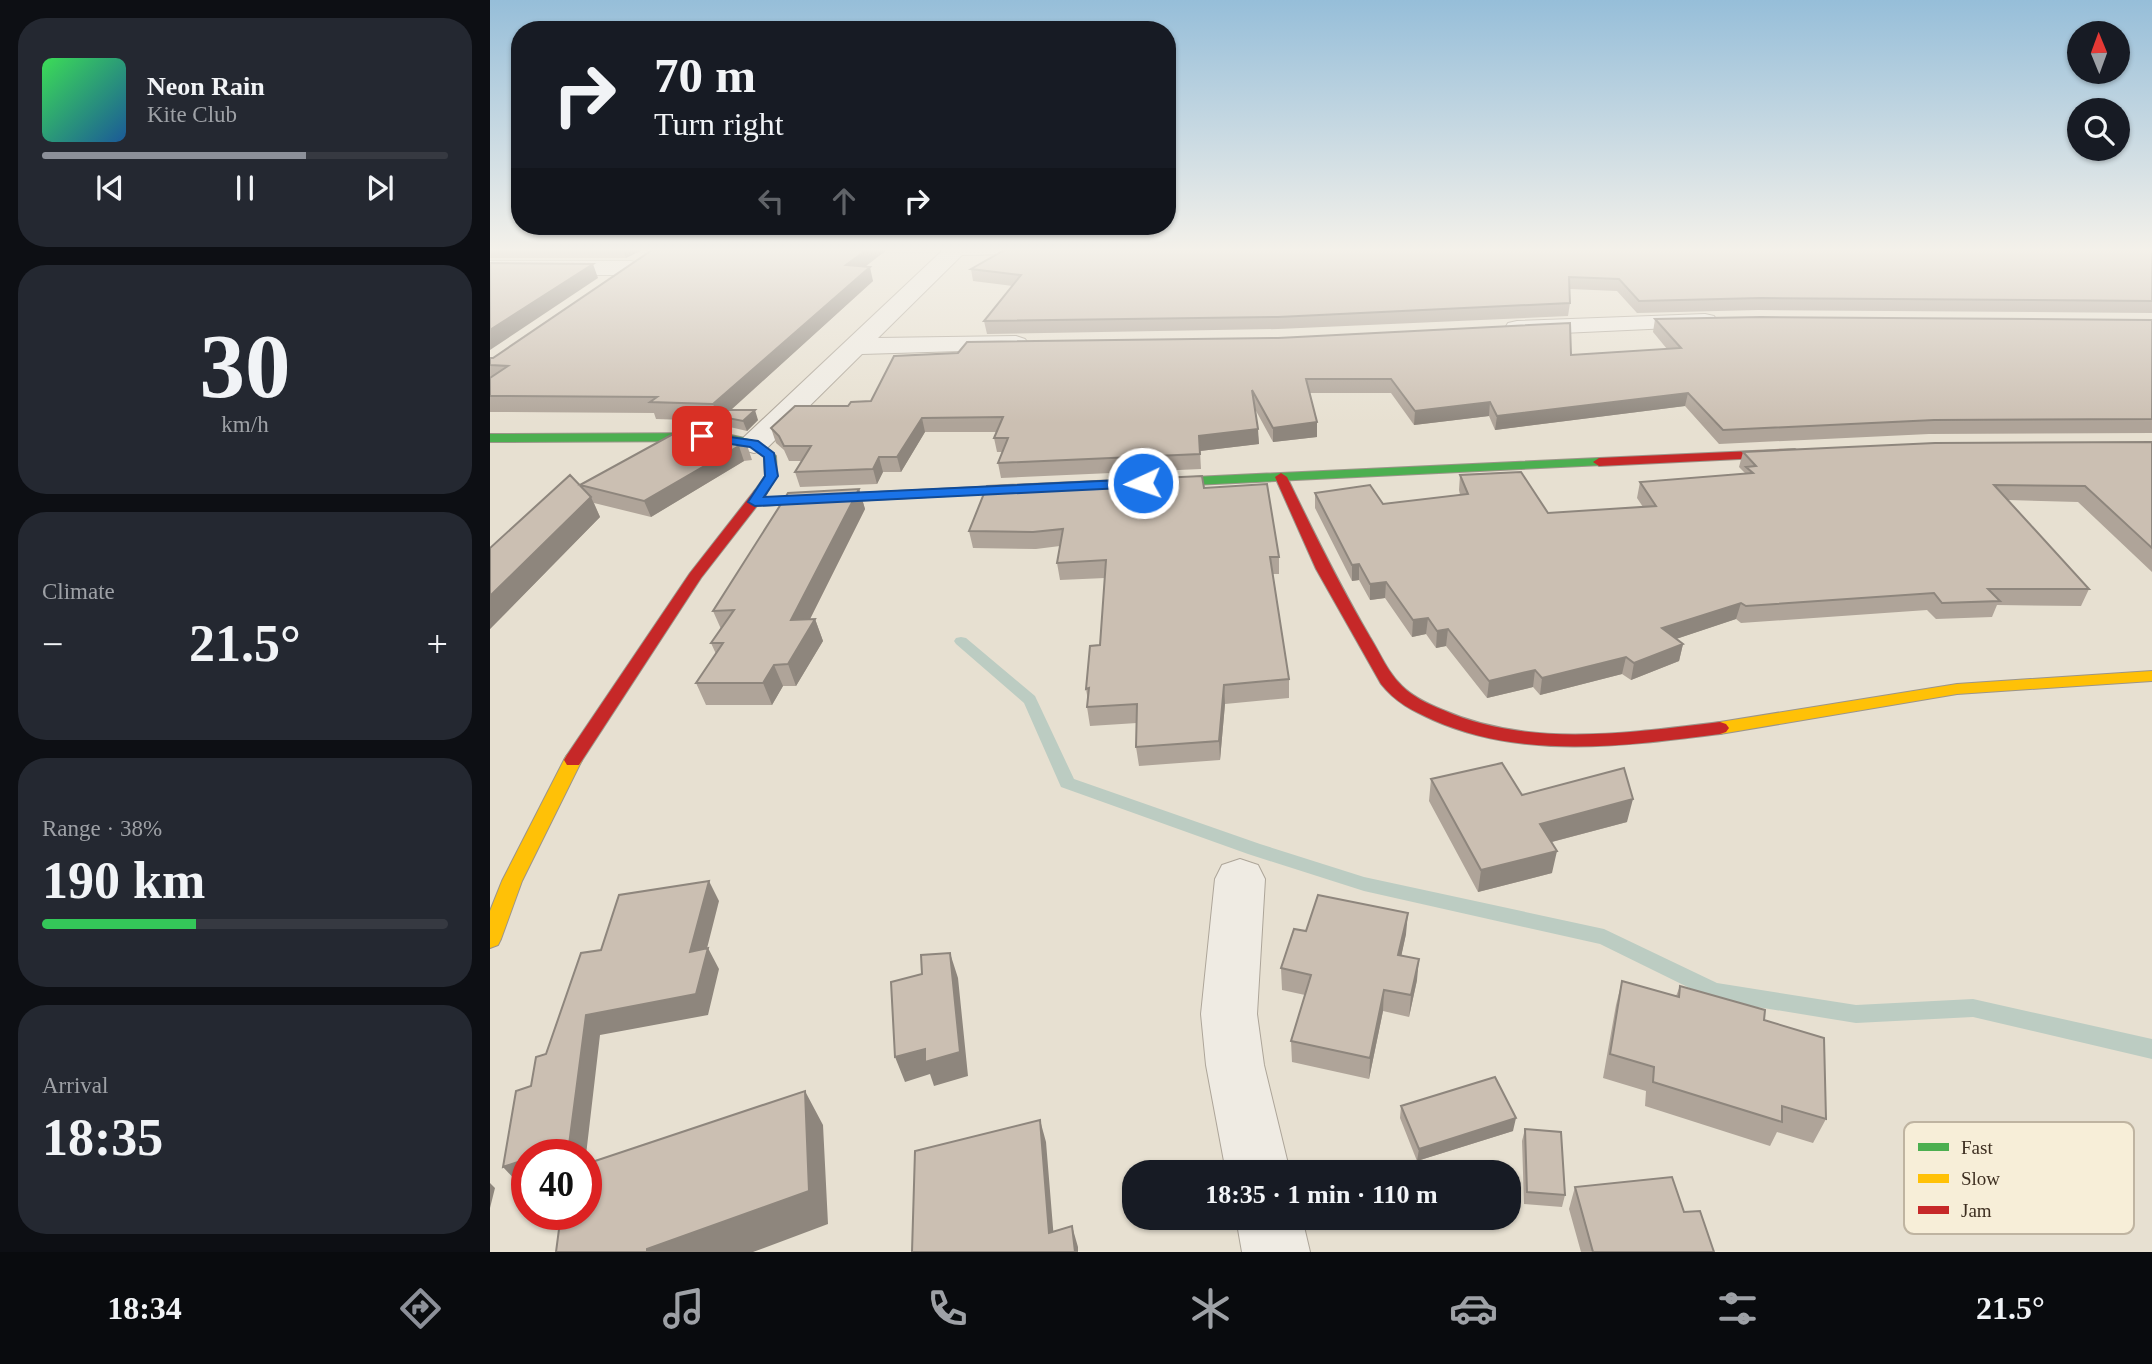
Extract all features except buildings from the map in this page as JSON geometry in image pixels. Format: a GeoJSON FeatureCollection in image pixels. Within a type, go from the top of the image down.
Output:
{"type":"FeatureCollection","features":[{"type":"Feature","properties":{"kind":"street"},"geometry":{"type":"LineString","coordinates":[[754,444],[897,306]]}},
{"type":"Feature","properties":{"kind":"street"},"geometry":{"type":"LineString","coordinates":[[1498,329],[1730,321]]}},
{"type":"Feature","properties":{"kind":"street"},"geometry":{"type":"LineString","coordinates":[[856,346],[1033,344]]}},
{"type":"Feature","properties":{"kind":"street"},"geometry":{"type":"LineString","coordinates":[[490,438],[683,435],[722,437],[754,444],[770,456],[771,476],[755,502],[695,576],[573,760],[512,881],[490,939]]}},
{"type":"Feature","properties":{"kind":"street"},"geometry":{"type":"LineString","coordinates":[[1129,484],[1808,453]]}},
{"type":"Feature","properties":{"kind":"street"},"geometry":{"type":"LineString","coordinates":[[1281,477],[1329,581],[1397,693],[1425,714],[1459,728],[1560,740],[1612,739],[1688,733],[1956,689],[2152,676]]}},
{"type":"Feature","properties":{"kind":"street"},"geometry":{"type":"LineString","coordinates":[[755,502],[1060,487]]}},
{"type":"Feature","properties":{"kind":"street"},"geometry":{"type":"LineString","coordinates":[[1240,879],[1229,1014],[1235,1065],[1255,1160]]}},
{"type":"Feature","properties":{"kind":"street"},"geometry":{"type":"LineString","coordinates":[[1271,1230],[1276,1252]]}},
{"type":"Feature","properties":{"kind":"waterway"},"geometry":{"type":"LineString","coordinates":[[961,641],[1030,700],[1067,783],[1254,849],[1364,884],[1604,937],[1714,991],[1856,1014],[1973,1008],[2152,1049]]}},
{"type":"Feature","properties":{"kind":"traffic: fast"},"geometry":{"type":"LineString","coordinates":[[490,438],[722,437],[754,444],[770,456],[771,476],[760,493]]}},
{"type":"Feature","properties":{"kind":"traffic: fast"},"geometry":{"type":"LineString","coordinates":[[1152,483],[1599,462]]}},
{"type":"Feature","properties":{"kind":"traffic: slow"},"geometry":{"type":"LineString","coordinates":[[755,502],[1039,488]]}},
{"type":"Feature","properties":{"kind":"traffic: slow"},"geometry":{"type":"LineString","coordinates":[[1720,728],[1957,689],[2152,676]]}},
{"type":"Feature","properties":{"kind":"traffic: slow"},"geometry":{"type":"LineString","coordinates":[[490,939],[512,881],[573,760]]}},
{"type":"Feature","properties":{"kind":"traffic: jam"},"geometry":{"type":"LineString","coordinates":[[1599,462],[1795,453]]}},
{"type":"Feature","properties":{"kind":"traffic: jam"},"geometry":{"type":"LineString","coordinates":[[1281,477],[1323,569],[1387,680],[1413,703],[1457,724],[1530,739],[1608,740],[1720,728]]}},
{"type":"Feature","properties":{"kind":"traffic: jam"},"geometry":{"type":"LineString","coordinates":[[573,760],[695,576],[760,493]]}},
{"type":"Feature","properties":{"kind":"route"},"geometry":{"type":"LineString","coordinates":[[702,436],[754,444],[770,456],[771,476],[755,502],[1143,483]]}}]}
